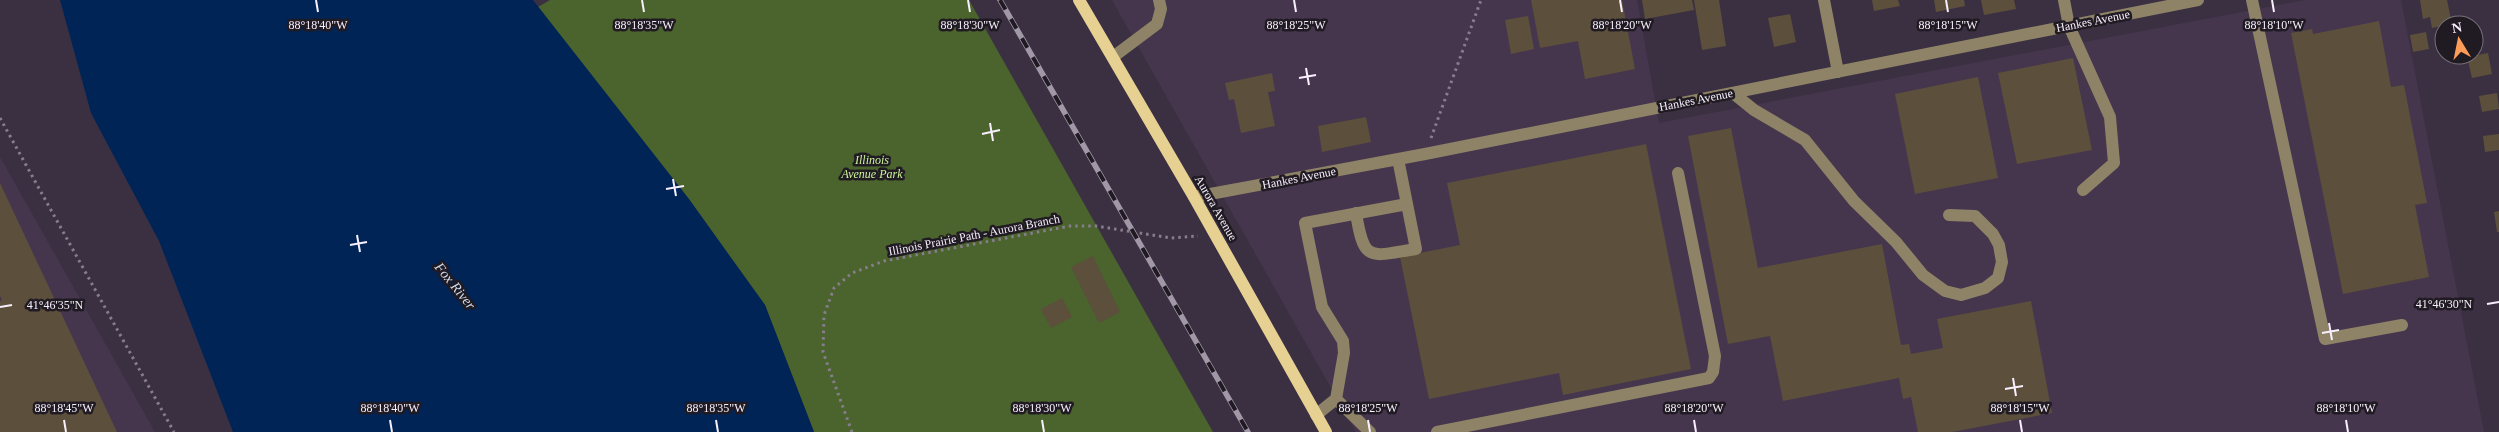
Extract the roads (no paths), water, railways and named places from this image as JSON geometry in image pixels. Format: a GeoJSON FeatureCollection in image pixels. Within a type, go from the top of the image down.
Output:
{"type":"FeatureCollection","features":[{"type":"Feature","properties":{"kind":"main road","name":"Aurora Avenue"},"geometry":{"type":"LineString","coordinates":[[1079,0],[1194,197],[1326,432]]}},
{"type":"Feature","properties":{"kind":"street"},"geometry":{"type":"LineString","coordinates":[[1113,57],[1157,24],[1161,9],[1159,0]]}},
{"type":"Feature","properties":{"kind":"street"},"geometry":{"type":"LineString","coordinates":[[1824,0],[1838,72]]}},
{"type":"Feature","properties":{"kind":"street"},"geometry":{"type":"LineString","coordinates":[[2064,0],[2069,26],[2110,117],[2114,163],[2083,190]]}},
{"type":"Feature","properties":{"kind":"street","name":"Hankes Avenue"},"geometry":{"type":"LineString","coordinates":[[1194,197],[1426,154],[2198,0]]}},
{"type":"Feature","properties":{"kind":"street"},"geometry":{"type":"LineString","coordinates":[[2252,0],[2325,339],[2402,325]]}},
{"type":"Feature","properties":{"kind":"street"},"geometry":{"type":"LineString","coordinates":[[1733,93],[1754,110],[1805,140],[1854,201],[1896,242],[1923,275],[1945,291],[1961,294],[1985,288],[1998,278],[2002,262],[1999,244],[1994,234],[1975,216],[1949,215]]}},
{"type":"Feature","properties":{"kind":"street"},"geometry":{"type":"LineString","coordinates":[[1356,213],[1360,240],[1369,251],[1379,254],[1416,249],[1398,159]]}},
{"type":"Feature","properties":{"kind":"street"},"geometry":{"type":"LineString","coordinates":[[1437,432],[1709,378],[1714,372],[1715,356],[1678,173]]}},
{"type":"Feature","properties":{"kind":"street"},"geometry":{"type":"LineString","coordinates":[[1316,416],[1336,399],[1344,353],[1343,341],[1322,307],[1305,223],[1407,204]]}},
{"type":"Feature","properties":{"kind":"street"},"geometry":{"type":"LineString","coordinates":[[1336,399],[1370,432]]}},
{"type":"Feature","properties":{"kind":"water","name":"Fox River"},"geometry":{"type":"Polygon","coordinates":[[[60,0],[533,0],[689,199],[765,305],[814,432],[233,432],[159,241],[91,113],[60,0]]]}},
{"type":"Feature","properties":{"kind":"railway"},"geometry":{"type":"LineString","coordinates":[[1000,0],[1248,432]]}},
{"type":"Feature","properties":{"kind":"park label","name":"Illinois Avenue Park"},"geometry":{"type":"Point","coordinates":[872,167]}}]}
